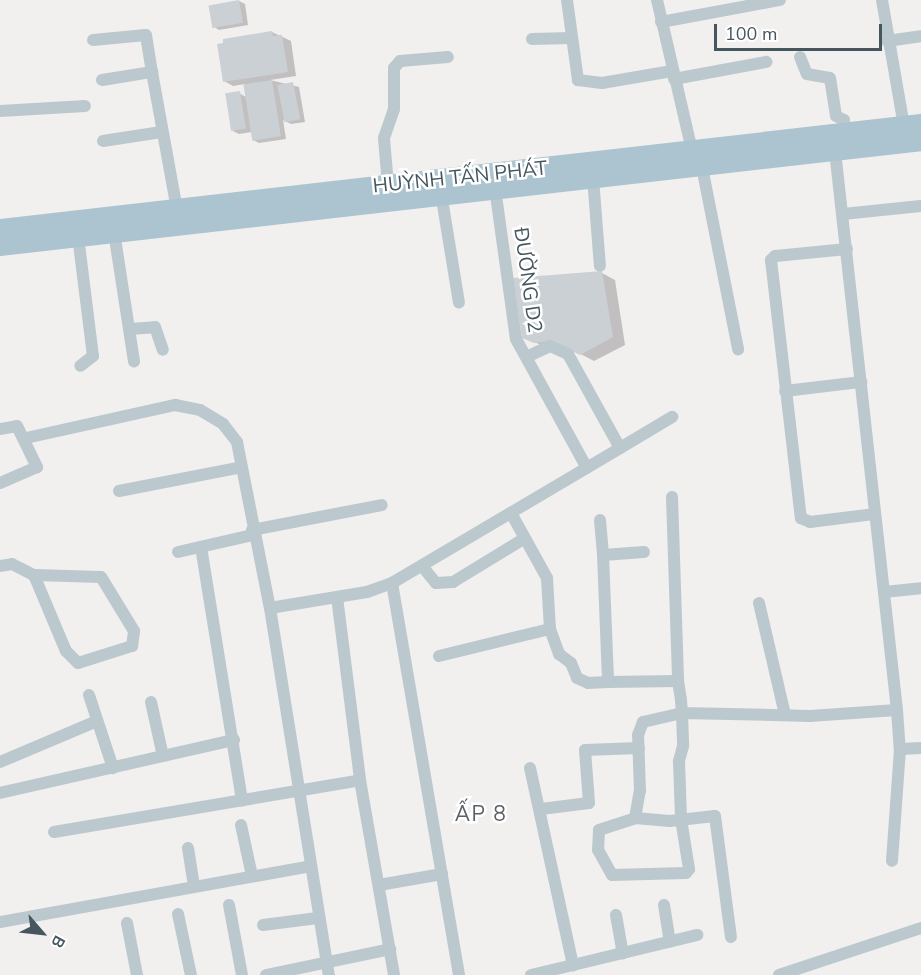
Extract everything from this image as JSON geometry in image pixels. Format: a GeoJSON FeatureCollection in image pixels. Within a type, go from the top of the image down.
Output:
{"type":"FeatureCollection","features":[{"type":"Feature","properties":{"kind":"main road","name":"HUỲNH TẤN PHÁT"},"geometry":{"type":"LineString","coordinates":[[0,229],[177,209],[441,194],[593,178],[844,133],[913,125]]}},
{"type":"Feature","properties":{"kind":"main road","name":"HUỲNH TẤN PHÁT"},"geometry":{"type":"LineString","coordinates":[[0,246],[114,232],[388,185],[697,158],[836,151],[921,141]]}},
{"type":"Feature","properties":{"kind":"street"},"geometry":{"type":"LineString","coordinates":[[567,0],[579,81],[602,83],[766,62]]}},
{"type":"Feature","properties":{"kind":"street"},"geometry":{"type":"LineString","coordinates":[[657,0],[673,75],[697,158],[738,349]]}},
{"type":"Feature","properties":{"kind":"street"},"geometry":{"type":"LineString","coordinates":[[662,22],[780,0]]}},
{"type":"Feature","properties":{"kind":"street"},"geometry":{"type":"LineString","coordinates":[[882,0],[887,41],[913,125]]}},
{"type":"Feature","properties":{"kind":"street"},"geometry":{"type":"LineString","coordinates":[[93,40],[145,34],[161,132],[177,209]]}},
{"type":"Feature","properties":{"kind":"street"},"geometry":{"type":"LineString","coordinates":[[887,41],[921,36]]}},
{"type":"Feature","properties":{"kind":"street"},"geometry":{"type":"LineString","coordinates":[[532,39],[572,38]]}},
{"type":"Feature","properties":{"kind":"street"},"geometry":{"type":"LineString","coordinates":[[388,185],[384,138],[394,108],[394,68],[400,61],[448,57]]}},
{"type":"Feature","properties":{"kind":"street"},"geometry":{"type":"LineString","coordinates":[[800,57],[807,74],[830,78],[836,116],[844,120],[844,133]]}},
{"type":"Feature","properties":{"kind":"street"},"geometry":{"type":"LineString","coordinates":[[102,80],[152,72]]}},
{"type":"Feature","properties":{"kind":"street"},"geometry":{"type":"LineString","coordinates":[[0,111],[85,106]]}},
{"type":"Feature","properties":{"kind":"street"},"geometry":{"type":"LineString","coordinates":[[103,141],[161,132]]}},
{"type":"Feature","properties":{"kind":"street"},"geometry":{"type":"LineString","coordinates":[[836,151],[897,710],[900,749],[892,861]]}},
{"type":"Feature","properties":{"kind":"street"},"geometry":{"type":"LineString","coordinates":[[593,178],[600,266]]}},
{"type":"Feature","properties":{"kind":"street","name":"ĐƯỜNG D2"},"geometry":{"type":"LineString","coordinates":[[495,188],[516,339],[587,468]]}},
{"type":"Feature","properties":{"kind":"street"},"geometry":{"type":"LineString","coordinates":[[441,194],[459,303]]}},
{"type":"Feature","properties":{"kind":"street"},"geometry":{"type":"LineString","coordinates":[[843,214],[921,206]]}},
{"type":"Feature","properties":{"kind":"street"},"geometry":{"type":"LineString","coordinates":[[114,232],[134,361]]}},
{"type":"Feature","properties":{"kind":"street"},"geometry":{"type":"LineString","coordinates":[[78,236],[93,356],[80,366]]}},
{"type":"Feature","properties":{"kind":"street"},"geometry":{"type":"LineString","coordinates":[[847,249],[775,256],[771,260],[801,518],[810,522],[874,514]]}},
{"type":"Feature","properties":{"kind":"street"},"geometry":{"type":"LineString","coordinates":[[129,329],[154,327],[163,350]]}},
{"type":"Feature","properties":{"kind":"street"},"geometry":{"type":"LineString","coordinates":[[526,357],[550,346],[568,354],[620,448]]}},
{"type":"Feature","properties":{"kind":"street"},"geometry":{"type":"LineString","coordinates":[[785,391],[861,382]]}},
{"type":"Feature","properties":{"kind":"street"},"geometry":{"type":"LineString","coordinates":[[26,438],[175,405],[200,410],[222,424],[237,442],[270,609],[297,791],[328,970]]}},
{"type":"Feature","properties":{"kind":"street"},"geometry":{"type":"LineString","coordinates":[[270,609],[392,584],[672,417]]}},
{"type":"Feature","properties":{"kind":"street"},"geometry":{"type":"LineString","coordinates":[[0,429],[13,424],[26,438],[37,467],[0,483]]}},
{"type":"Feature","properties":{"kind":"street"},"geometry":{"type":"LineString","coordinates":[[119,491],[242,467]]}},
{"type":"Feature","properties":{"kind":"street"},"geometry":{"type":"LineString","coordinates":[[672,497],[678,681],[682,713],[681,819],[686,873],[617,877],[610,872],[608,862],[600,853],[599,830],[634,818],[681,819],[713,815],[716,818],[731,937]]}},
{"type":"Feature","properties":{"kind":"street"},"geometry":{"type":"LineString","coordinates":[[178,552],[253,532],[382,505]]}},
{"type":"Feature","properties":{"kind":"street"},"geometry":{"type":"LineString","coordinates":[[511,513],[547,578],[550,629],[559,654],[571,663],[578,678],[588,683],[678,681]]}},
{"type":"Feature","properties":{"kind":"street"},"geometry":{"type":"LineString","coordinates":[[600,520],[608,682]]}},
{"type":"Feature","properties":{"kind":"street"},"geometry":{"type":"LineString","coordinates":[[422,566],[440,585],[453,582],[525,538]]}},
{"type":"Feature","properties":{"kind":"street"},"geometry":{"type":"LineString","coordinates":[[201,547],[234,740],[242,801]]}},
{"type":"Feature","properties":{"kind":"street"},"geometry":{"type":"LineString","coordinates":[[603,555],[644,552]]}},
{"type":"Feature","properties":{"kind":"street"},"geometry":{"type":"LineString","coordinates":[[0,566],[24,567],[34,575],[71,659],[88,663],[132,646],[134,631],[101,577],[34,575]]}},
{"type":"Feature","properties":{"kind":"street"},"geometry":{"type":"LineString","coordinates":[[392,584],[459,975]]}},
{"type":"Feature","properties":{"kind":"street"},"geometry":{"type":"LineString","coordinates":[[884,592],[921,588]]}},
{"type":"Feature","properties":{"kind":"street"},"geometry":{"type":"LineString","coordinates":[[337,597],[360,780],[394,975]]}},
{"type":"Feature","properties":{"kind":"street"},"geometry":{"type":"LineString","coordinates":[[759,603],[785,715]]}},
{"type":"Feature","properties":{"kind":"street"},"geometry":{"type":"LineString","coordinates":[[439,656],[550,629]]}},
{"type":"Feature","properties":{"kind":"street"},"geometry":{"type":"LineString","coordinates":[[89,695],[113,768]]}},
{"type":"Feature","properties":{"kind":"street"},"geometry":{"type":"LineString","coordinates":[[151,702],[163,756]]}},
{"type":"Feature","properties":{"kind":"street"},"geometry":{"type":"LineString","coordinates":[[634,818],[640,791],[639,748],[643,722],[682,713],[785,715],[897,710]]}},
{"type":"Feature","properties":{"kind":"street"},"geometry":{"type":"LineString","coordinates":[[0,762],[98,722]]}},
{"type":"Feature","properties":{"kind":"street"},"geometry":{"type":"LineString","coordinates":[[0,793],[234,740]]}},
{"type":"Feature","properties":{"kind":"street"},"geometry":{"type":"LineString","coordinates":[[541,809],[589,803],[585,750],[639,748]]}},
{"type":"Feature","properties":{"kind":"street"},"geometry":{"type":"LineString","coordinates":[[900,749],[921,748]]}},
{"type":"Feature","properties":{"kind":"street"},"geometry":{"type":"LineString","coordinates":[[530,768],[541,809],[573,964]]}},
{"type":"Feature","properties":{"kind":"street"},"geometry":{"type":"LineString","coordinates":[[54,832],[360,780]]}},
{"type":"Feature","properties":{"kind":"street"},"geometry":{"type":"LineString","coordinates":[[241,825],[252,876]]}},
{"type":"Feature","properties":{"kind":"street"},"geometry":{"type":"LineString","coordinates":[[188,848],[194,887]]}},
{"type":"Feature","properties":{"kind":"street"},"geometry":{"type":"LineString","coordinates":[[0,922],[311,866]]}},
{"type":"Feature","properties":{"kind":"street"},"geometry":{"type":"LineString","coordinates":[[379,885],[442,874]]}},
{"type":"Feature","properties":{"kind":"street"},"geometry":{"type":"LineString","coordinates":[[664,904],[670,942]]}},
{"type":"Feature","properties":{"kind":"street"},"geometry":{"type":"LineString","coordinates":[[229,905],[242,975]]}},
{"type":"Feature","properties":{"kind":"street"},"geometry":{"type":"LineString","coordinates":[[178,914],[191,975]]}},
{"type":"Feature","properties":{"kind":"street"},"geometry":{"type":"LineString","coordinates":[[616,915],[623,953]]}},
{"type":"Feature","properties":{"kind":"street"},"geometry":{"type":"LineString","coordinates":[[263,925],[318,918]]}},
{"type":"Feature","properties":{"kind":"street"},"geometry":{"type":"LineString","coordinates":[[127,923],[137,975]]}},
{"type":"Feature","properties":{"kind":"street"},"geometry":{"type":"LineString","coordinates":[[779,975],[921,928]]}},
{"type":"Feature","properties":{"kind":"street"},"geometry":{"type":"LineString","coordinates":[[531,975],[698,935]]}},
{"type":"Feature","properties":{"kind":"street"},"geometry":{"type":"LineString","coordinates":[[266,975],[328,970],[390,949]]}},
{"type":"Feature","properties":{"kind":"building"},"geometry":{"type":"Polygon","coordinates":[[[239,0],[243,23],[212,28],[208,5],[239,0]]]}},
{"type":"Feature","properties":{"kind":"building"},"geometry":{"type":"Polygon","coordinates":[[[272,31],[273,36],[282,35],[288,72],[223,82],[217,44],[223,43],[223,39],[272,31]]]}},
{"type":"Feature","properties":{"kind":"building"},"geometry":{"type":"Polygon","coordinates":[[[272,80],[281,136],[252,141],[243,85],[272,80]]]}},
{"type":"Feature","properties":{"kind":"building"},"geometry":{"type":"Polygon","coordinates":[[[293,82],[300,119],[285,122],[277,85],[293,82]]]}},
{"type":"Feature","properties":{"kind":"building"},"geometry":{"type":"Polygon","coordinates":[[[240,91],[246,129],[231,131],[225,93],[240,91]]]}},
{"type":"Feature","properties":{"kind":"building"},"geometry":{"type":"Polygon","coordinates":[[[602,271],[613,337],[580,355],[552,341],[534,343],[522,338],[513,278],[602,271]]]}},
{"type":"Feature","properties":{"kind":"district","name":"ẤP 8"},"geometry":{"type":"Point","coordinates":[481,814]}}]}
